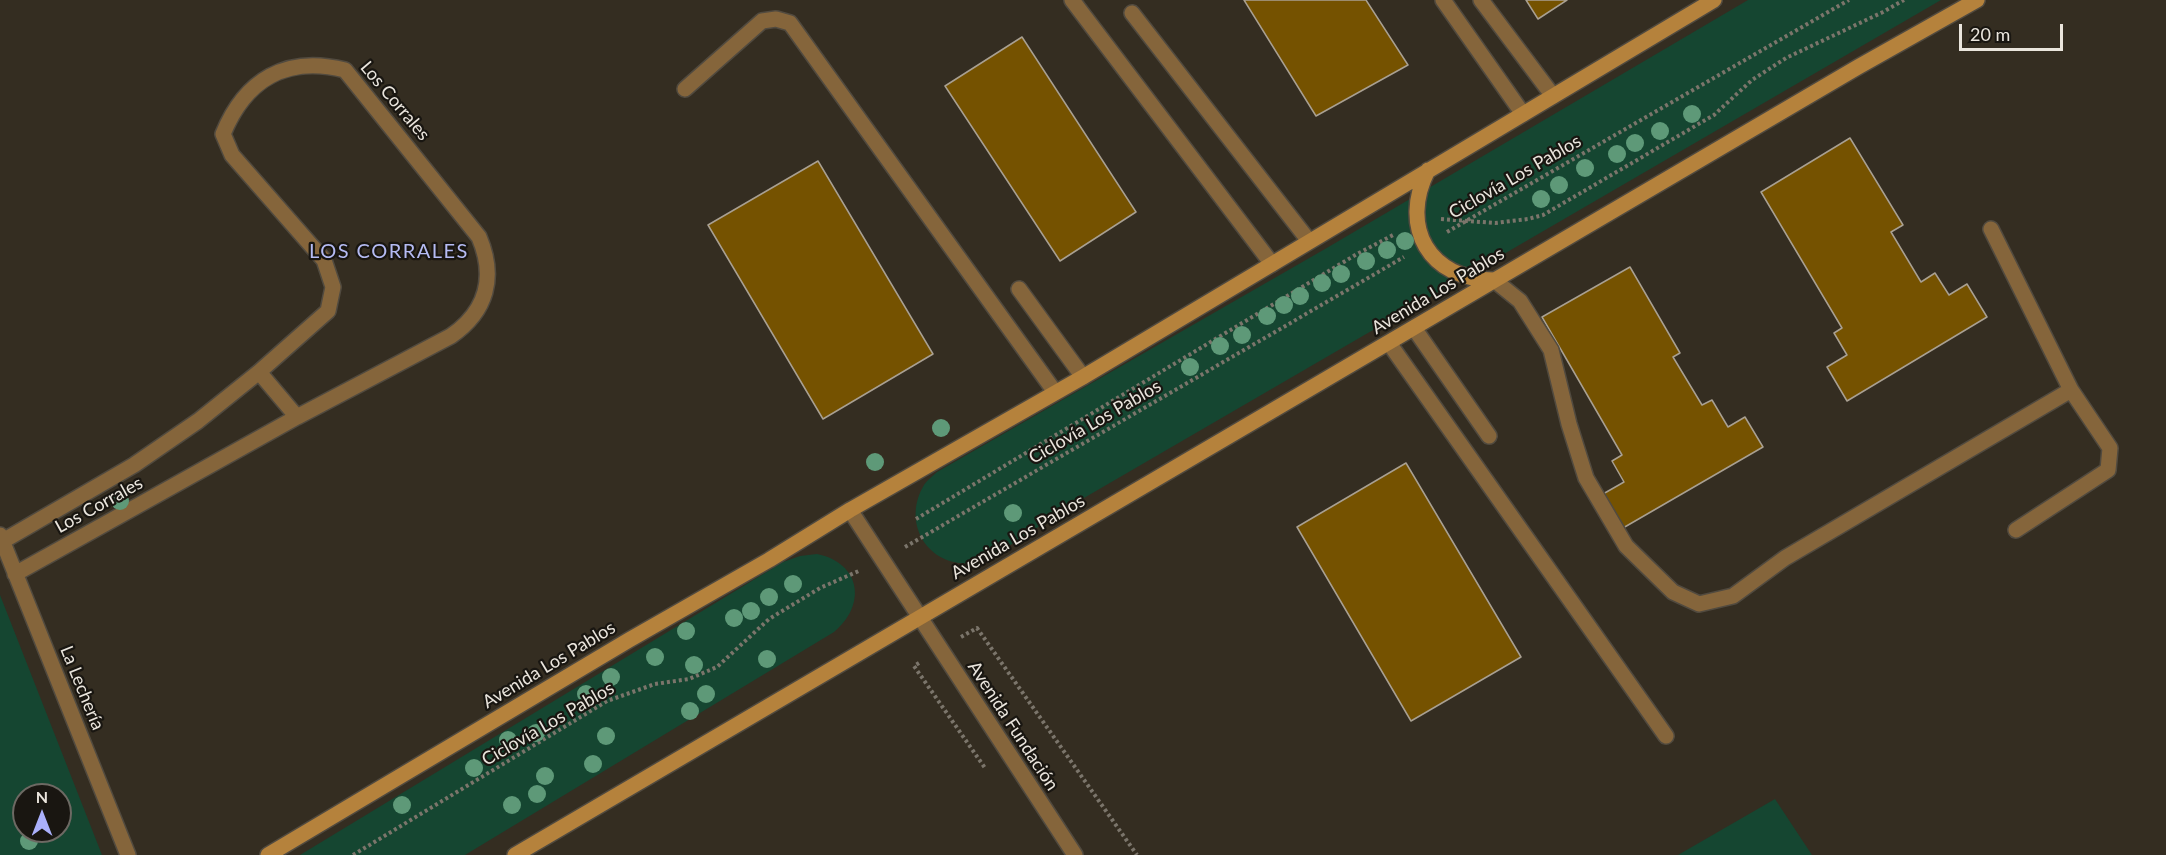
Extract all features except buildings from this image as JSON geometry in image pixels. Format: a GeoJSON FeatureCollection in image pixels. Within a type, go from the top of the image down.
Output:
{"type":"FeatureCollection","features":[{"type":"Feature","properties":{"kind":"main road","name":"Avenida Los Pablos"},"geometry":{"type":"LineString","coordinates":[[268,855],[850,510],[1083,376],[1714,0]]}},
{"type":"Feature","properties":{"kind":"main road","name":"Avenida Los Pablos"},"geometry":{"type":"LineString","coordinates":[[515,855],[1858,67],[1977,0]]}},
{"type":"Feature","properties":{"kind":"main road"},"geometry":{"type":"LineString","coordinates":[[1428,170],[1419,192],[1416,215],[1425,245],[1448,269],[1478,280],[1494,280]]}},
{"type":"Feature","properties":{"kind":"street"},"geometry":{"type":"LineString","coordinates":[[1072,0],[1272,264]]}},
{"type":"Feature","properties":{"kind":"street"},"geometry":{"type":"LineString","coordinates":[[1443,0],[1523,114]]}},
{"type":"Feature","properties":{"kind":"street"},"geometry":{"type":"LineString","coordinates":[[1480,0],[1553,96]]}},
{"type":"Feature","properties":{"kind":"street"},"geometry":{"type":"LineString","coordinates":[[1132,13],[1309,241]]}},
{"type":"Feature","properties":{"kind":"street"},"geometry":{"type":"LineString","coordinates":[[686,89],[762,21],[776,19],[790,23],[1054,392]]}},
{"type":"Feature","properties":{"kind":"street","name":"Los Corrales"},"geometry":{"type":"LineString","coordinates":[[1,537],[134,465],[198,421],[328,312],[333,287],[324,260],[232,155],[223,134],[230,116],[241,99],[263,80],[289,68],[308,65],[345,70],[478,237],[485,253],[488,271],[481,303],[463,328],[451,336],[297,417],[15,574]]}},
{"type":"Feature","properties":{"kind":"street"},"geometry":{"type":"LineString","coordinates":[[1991,229],[2071,390],[2109,448],[2108,470],[2016,530]]}},
{"type":"Feature","properties":{"kind":"street"},"geometry":{"type":"LineString","coordinates":[[1494,280],[1520,301],[1551,350],[1569,424],[1586,478],[1626,546],[1673,592],[1698,604],[1733,596],[1785,558],[2071,390]]}},
{"type":"Feature","properties":{"kind":"street"},"geometry":{"type":"LineString","coordinates":[[1019,289],[1083,376]]}},
{"type":"Feature","properties":{"kind":"street"},"geometry":{"type":"LineString","coordinates":[[1414,328],[1489,436]]}},
{"type":"Feature","properties":{"kind":"street"},"geometry":{"type":"LineString","coordinates":[[1389,343],[1666,736]]}},
{"type":"Feature","properties":{"kind":"street"},"geometry":{"type":"LineString","coordinates":[[259,372],[297,417]]}},
{"type":"Feature","properties":{"kind":"street"},"geometry":{"type":"LineString","coordinates":[[850,510],[919,618]]}},
{"type":"Feature","properties":{"kind":"street","name":"La Lechería"},"geometry":{"type":"LineString","coordinates":[[1,537],[128,855]]}},
{"type":"Feature","properties":{"kind":"street","name":"Avenida Fundación"},"geometry":{"type":"LineString","coordinates":[[919,618],[1075,855]]}},
{"type":"Feature","properties":{"kind":"path","name":"Ciclovía Los Pablos"},"geometry":{"type":"LineString","coordinates":[[353,855],[608,701],[655,684],[690,679],[717,667],[769,619],[820,588],[883,560],[928,535],[1849,0]]}},
{"type":"Feature","properties":{"kind":"green space"},"geometry":{"type":"Polygon","coordinates":[[[1748,0],[1941,0],[1065,509],[1019,540],[982,561],[957,563],[932,551],[923,540],[916,514],[918,499],[925,483],[937,472],[1325,249],[1748,0]]]}},
{"type":"Feature","properties":{"kind":"green space"},"geometry":{"type":"Polygon","coordinates":[[[817,554],[843,566],[854,586],[855,598],[851,610],[845,621],[834,632],[465,855],[300,855],[783,562],[800,556],[817,554]]]}},
{"type":"Feature","properties":{"kind":"green space"},"geometry":{"type":"Polygon","coordinates":[[[0,595],[102,855],[0,855],[0,595]]]}},
{"type":"Feature","properties":{"kind":"green space"},"geometry":{"type":"Polygon","coordinates":[[[1775,799],[1812,855],[1678,855],[1775,799]]]}},
{"type":"Feature","properties":{"kind":"district","name":"LOS CORRALES"},"geometry":{"type":"Point","coordinates":[389,252]}}]}
